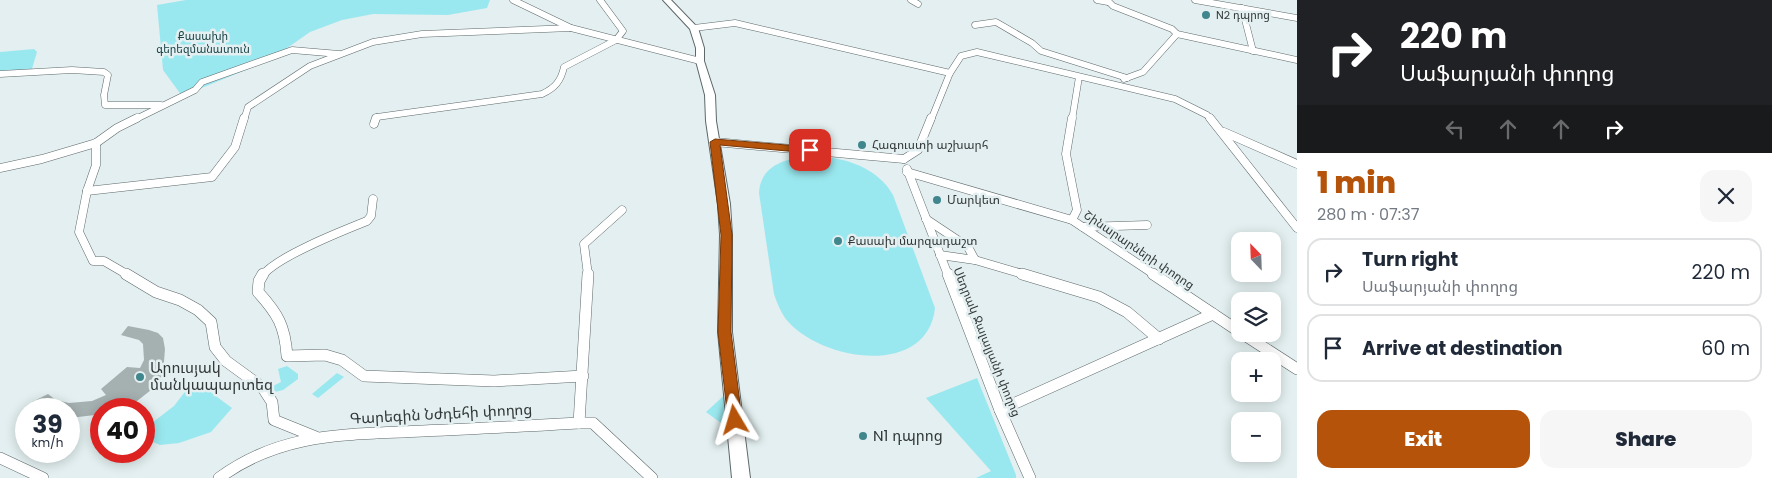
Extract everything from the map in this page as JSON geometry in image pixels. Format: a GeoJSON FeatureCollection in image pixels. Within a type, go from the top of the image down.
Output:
{"type":"FeatureCollection","features":[{"type":"Feature","properties":{"kind":"street"},"geometry":{"type":"LineString","coordinates":[[513,0],[571,28],[700,61]]}},
{"type":"Feature","properties":{"kind":"street"},"geometry":{"type":"LineString","coordinates":[[374,124],[377,117],[542,94],[554,88],[560,81],[564,67],[616,40],[623,31],[600,0]]}},
{"type":"Feature","properties":{"kind":"street"},"geometry":{"type":"LineString","coordinates":[[668,0],[694,28],[700,48],[700,61],[710,95],[711,121],[726,235],[725,332],[741,478]]}},
{"type":"Feature","properties":{"kind":"street"},"geometry":{"type":"LineString","coordinates":[[911,0],[918,4]]}},
{"type":"Feature","properties":{"kind":"street"},"geometry":{"type":"LineString","coordinates":[[1097,0],[1107,1],[1172,29],[1176,34],[1297,60]]}},
{"type":"Feature","properties":{"kind":"street"},"geometry":{"type":"LineString","coordinates":[[1194,0],[1297,18]]}},
{"type":"Feature","properties":{"kind":"street"},"geometry":{"type":"LineString","coordinates":[[1242,8],[1254,50]]}},
{"type":"Feature","properties":{"kind":"street"},"geometry":{"type":"LineString","coordinates":[[975,26],[996,22],[1032,44],[1041,52],[1127,78]]}},
{"type":"Feature","properties":{"kind":"street"},"geometry":{"type":"LineString","coordinates":[[694,28],[736,23],[950,73]]}},
{"type":"Feature","properties":{"kind":"street"},"geometry":{"type":"LineString","coordinates":[[87,191],[212,177],[235,147],[248,107],[310,66],[372,42],[422,34],[571,28]]}},
{"type":"Feature","properties":{"kind":"street"},"geometry":{"type":"LineString","coordinates":[[1106,83],[1139,75],[1150,67],[1163,48],[1176,34]]}},
{"type":"Feature","properties":{"kind":"street"},"geometry":{"type":"LineString","coordinates":[[0,168],[42,159],[96,143],[117,128],[195,90],[202,82],[292,50],[342,54]]}},
{"type":"Feature","properties":{"kind":"street"},"geometry":{"type":"LineString","coordinates":[[715,142],[904,159],[918,150],[950,73],[961,56],[977,52],[991,54],[1078,77],[1175,99],[1207,115],[1222,131],[1297,228]]}},
{"type":"Feature","properties":{"kind":"street"},"geometry":{"type":"LineString","coordinates":[[0,74],[72,70],[104,72],[108,75],[104,95],[106,105],[166,104]]}},
{"type":"Feature","properties":{"kind":"street","name":"Շինարարների փողոց"},"geometry":{"type":"LineString","coordinates":[[1078,77],[1066,154],[1078,210],[1072,220],[1231,326]]}},
{"type":"Feature","properties":{"kind":"street"},"geometry":{"type":"LineString","coordinates":[[1222,131],[1297,164]]}},
{"type":"Feature","properties":{"kind":"street"},"geometry":{"type":"LineString","coordinates":[[96,143],[96,165],[87,191],[80,232],[93,261],[104,262],[156,292],[180,300],[198,310],[211,322],[215,347],[226,361],[263,388],[272,402],[274,420],[316,437]]}},
{"type":"Feature","properties":{"kind":"street","name":"Սեդրակ Ջալալյանի փողոց"},"geometry":{"type":"LineString","coordinates":[[904,159],[907,172],[1000,410],[1030,478]]}},
{"type":"Feature","properties":{"kind":"street"},"geometry":{"type":"LineString","coordinates":[[907,172],[1072,220]]}},
{"type":"Feature","properties":{"kind":"street"},"geometry":{"type":"LineString","coordinates":[[373,199],[371,216],[367,221],[330,236],[278,263],[264,273],[259,281],[258,292],[277,312],[284,326],[287,356],[325,354],[342,360],[364,376],[494,381],[583,376]]}},
{"type":"Feature","properties":{"kind":"street"},"geometry":{"type":"LineString","coordinates":[[579,423],[588,278],[584,244],[622,210]]}},
{"type":"Feature","properties":{"kind":"street"},"geometry":{"type":"LineString","coordinates":[[926,219],[968,247],[975,260]]}},
{"type":"Feature","properties":{"kind":"street"},"geometry":{"type":"LineString","coordinates":[[1083,227],[1148,225]]}},
{"type":"Feature","properties":{"kind":"street"},"geometry":{"type":"LineString","coordinates":[[940,255],[975,260],[1099,297],[1127,312],[1159,339]]}},
{"type":"Feature","properties":{"kind":"street"},"geometry":{"type":"LineString","coordinates":[[1000,410],[1213,314]]}},
{"type":"Feature","properties":{"kind":"street","name":"Շինարարների փողոց"},"geometry":{"type":"LineString","coordinates":[[1256,342],[1297,369]]}},
{"type":"Feature","properties":{"kind":"street","name":"Գարեգին Նժդեհի փողոց"},"geometry":{"type":"LineString","coordinates":[[219,478],[262,453],[294,441],[316,437],[579,423],[593,424],[652,478]]}},
{"type":"Feature","properties":{"kind":"street"},"geometry":{"type":"LineString","coordinates":[[0,458],[43,478]]}},
{"type":"Feature","properties":{"kind":"green space","name":"Քասախի գերեզմանատուն"},"geometry":{"type":"Polygon","coordinates":[[[186,0],[490,0],[487,8],[448,15],[373,14],[342,20],[310,32],[270,60],[182,96],[163,70],[157,5],[186,0]]]}},
{"type":"Feature","properties":{"kind":"green space"},"geometry":{"type":"Polygon","coordinates":[[[34,49],[37,52],[31,72],[0,73],[0,52],[34,49]]]}},
{"type":"Feature","properties":{"kind":"green space","name":"Քասախ մարզադաշտ"},"geometry":{"type":"Polygon","coordinates":[[[815,156],[838,159],[860,166],[878,177],[893,195],[935,308],[928,331],[913,346],[893,354],[869,356],[821,345],[801,333],[785,318],[777,303],[774,294],[759,193],[761,183],[771,168],[778,164],[796,158],[815,156]]]}},
{"type":"Feature","properties":{"kind":"green space"},"geometry":{"type":"Polygon","coordinates":[[[287,366],[298,374],[298,379],[283,390],[275,392],[273,386],[281,382],[278,369],[287,366]]]}},
{"type":"Feature","properties":{"kind":"green space"},"geometry":{"type":"Polygon","coordinates":[[[337,373],[344,377],[318,398],[312,394],[337,373]]]}},
{"type":"Feature","properties":{"kind":"green space"},"geometry":{"type":"Polygon","coordinates":[[[977,378],[1016,478],[976,478],[991,471],[926,398],[977,378]]]}},
{"type":"Feature","properties":{"kind":"green space"},"geometry":{"type":"Polygon","coordinates":[[[194,380],[232,408],[211,432],[179,443],[160,445],[155,443],[155,421],[174,406],[194,380]]]}},
{"type":"Feature","properties":{"kind":"green space"},"geometry":{"type":"Polygon","coordinates":[[[729,391],[740,437],[706,412],[729,391]]]}},
{"type":"Feature","properties":{"kind":"building"},"geometry":{"type":"Polygon","coordinates":[[[128,326],[158,333],[163,338],[165,349],[163,374],[151,390],[141,398],[99,398],[106,395],[101,389],[127,367],[140,368],[144,360],[143,344],[139,340],[121,335],[128,326]]]}},
{"type":"Feature","properties":{"kind":"building"},"geometry":{"type":"Polygon","coordinates":[[[48,394],[53,398],[40,398],[48,394]]]}},
{"type":"Feature","properties":{"kind":"building"},"geometry":{"type":"Polygon","coordinates":[[[90,401],[90,416],[80,417],[80,402],[90,401]]]}},
{"type":"Feature","properties":{"kind":"place","name":"N2 դպրոց"},"geometry":{"type":"Point","coordinates":[1206,15]}},
{"type":"Feature","properties":{"kind":"place","name":"Հագուստի աշխարհ"},"geometry":{"type":"Point","coordinates":[862,145]}},
{"type":"Feature","properties":{"kind":"place","name":"Մարկետ"},"geometry":{"type":"Point","coordinates":[937,200]}},
{"type":"Feature","properties":{"kind":"place","name":"Քասախ մարզադաշտ"},"geometry":{"type":"Point","coordinates":[838,241]}},
{"type":"Feature","properties":{"kind":"place","name":"Արուսյակ մանկապարտեզ"},"geometry":{"type":"Point","coordinates":[140,377]}},
{"type":"Feature","properties":{"kind":"place","name":"N1 դպրոց"},"geometry":{"type":"Point","coordinates":[863,436]}},
{"type":"Feature","properties":{"kind":"route"},"geometry":{"type":"LineString","coordinates":[[735,420],[725,332],[726,235],[724,204],[715,142],[810,150]]}}]}
